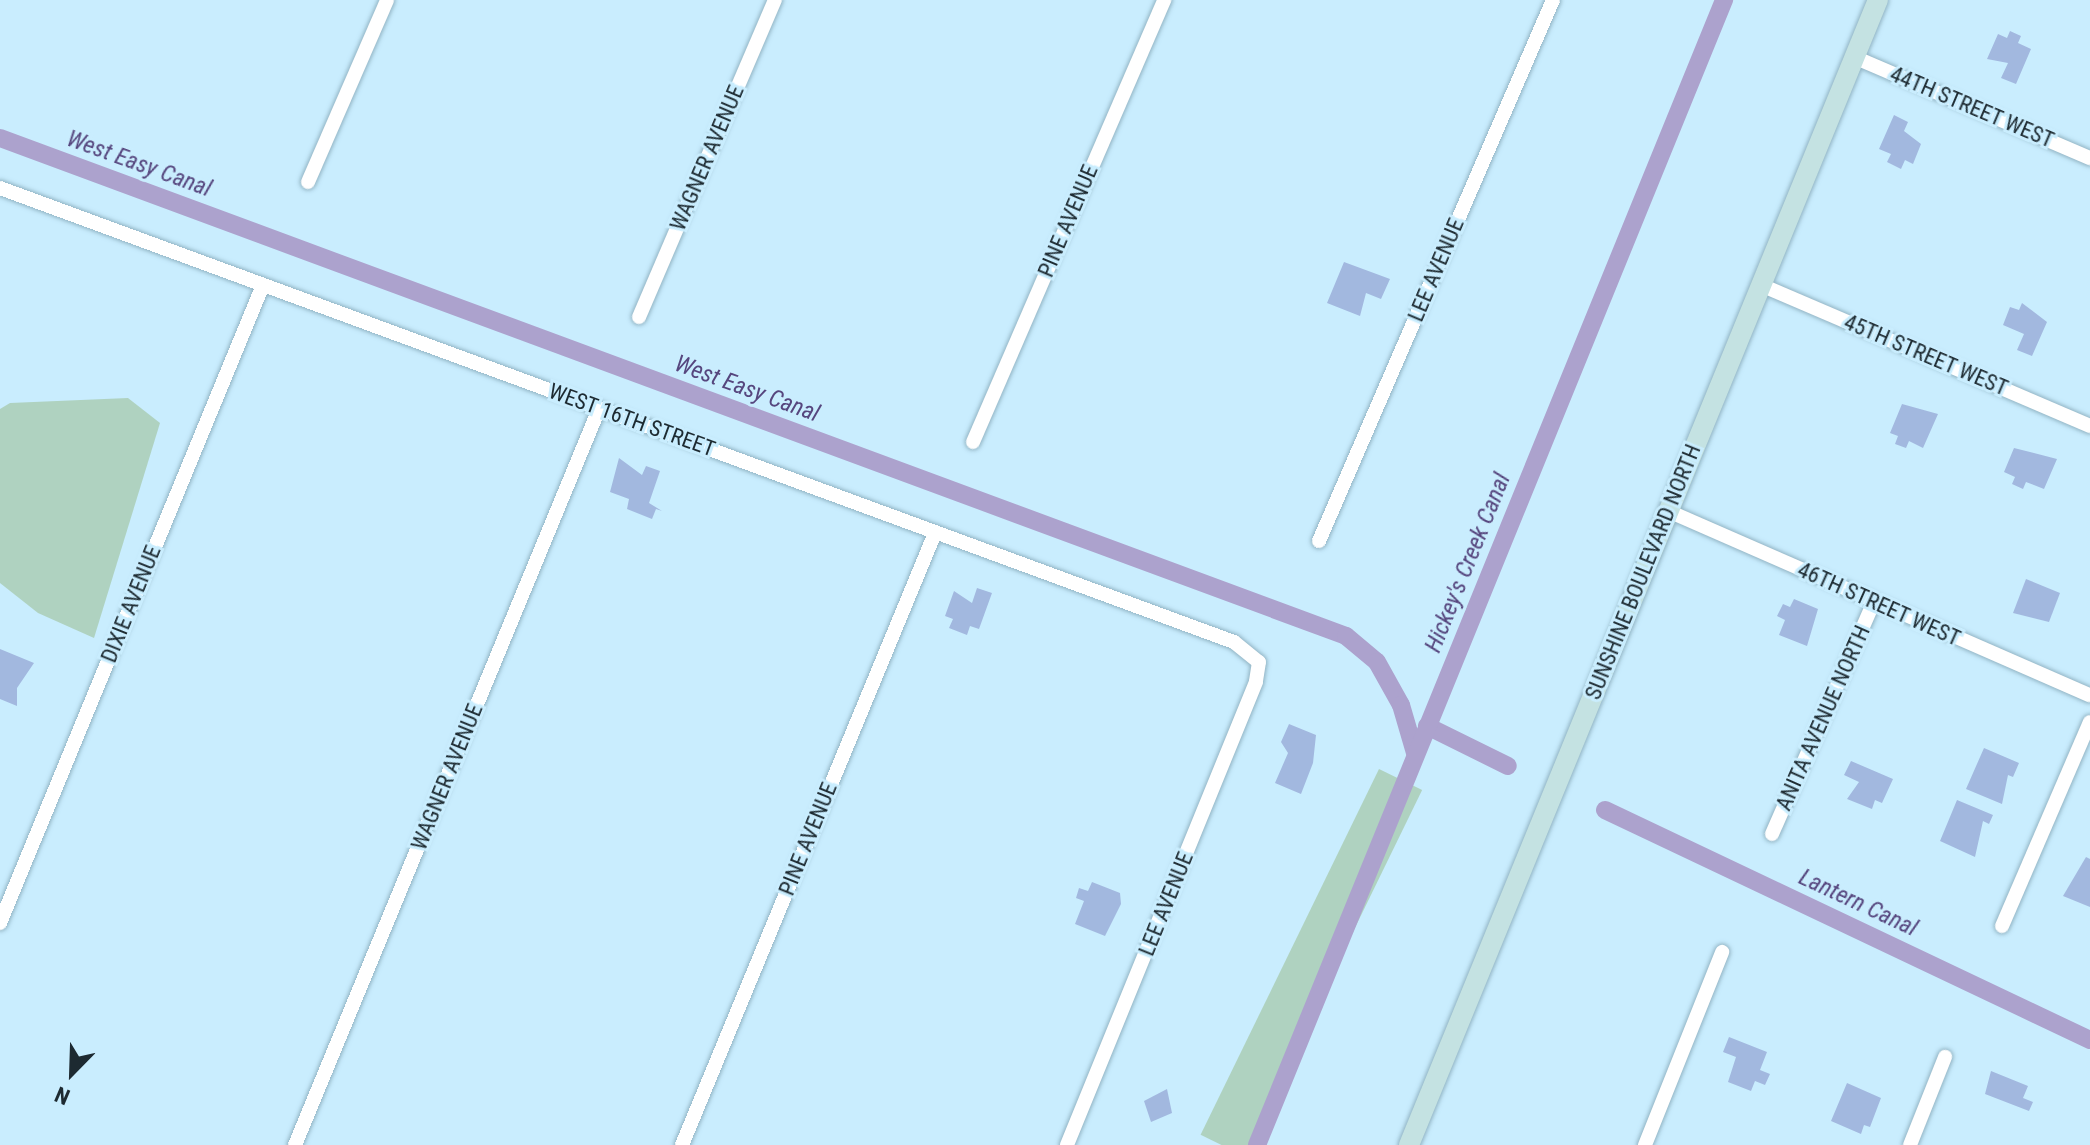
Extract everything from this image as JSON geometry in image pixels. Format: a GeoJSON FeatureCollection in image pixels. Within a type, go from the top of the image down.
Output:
{"type":"FeatureCollection","features":[{"type":"Feature","properties":{"kind":"street"},"geometry":{"type":"LineString","coordinates":[[308,182],[387,0]]}},
{"type":"Feature","properties":{"kind":"street","name":"WAGNER AVENUE"},"geometry":{"type":"LineString","coordinates":[[639,317],[775,0]]}},
{"type":"Feature","properties":{"kind":"street","name":"PINE AVENUE"},"geometry":{"type":"LineString","coordinates":[[973,442],[1164,0]]}},
{"type":"Feature","properties":{"kind":"street","name":"LEE AVENUE"},"geometry":{"type":"LineString","coordinates":[[1319,541],[1553,0]]}},
{"type":"Feature","properties":{"kind":"street","name":"SUNSHINE BOULEVARD NORTH"},"geometry":{"type":"LineString","coordinates":[[1409,1145],[1878,0]]}},
{"type":"Feature","properties":{"kind":"street","name":"44TH STREET WEST"},"geometry":{"type":"LineString","coordinates":[[1854,57],[2090,158]]}},
{"type":"Feature","properties":{"kind":"street","name":"WEST 16TH STREET"},"geometry":{"type":"LineString","coordinates":[[0,188],[1234,642],[1259,662]]}},
{"type":"Feature","properties":{"kind":"street","name":"DIXIE AVENUE"},"geometry":{"type":"LineString","coordinates":[[0,923],[263,285]]}},
{"type":"Feature","properties":{"kind":"street","name":"45TH STREET WEST"},"geometry":{"type":"LineString","coordinates":[[1761,285],[2090,426]]}},
{"type":"Feature","properties":{"kind":"street","name":"WAGNER AVENUE"},"geometry":{"type":"LineString","coordinates":[[295,1145],[599,409]]}},
{"type":"Feature","properties":{"kind":"street","name":"46TH STREET WEST"},"geometry":{"type":"LineString","coordinates":[[1668,511],[2090,695]]}},
{"type":"Feature","properties":{"kind":"street","name":"PINE AVENUE"},"geometry":{"type":"LineString","coordinates":[[682,1145],[935,533]]}},
{"type":"Feature","properties":{"kind":"street","name":"ANITA AVENUE NORTH"},"geometry":{"type":"LineString","coordinates":[[1772,834],[1874,602]]}},
{"type":"Feature","properties":{"kind":"street","name":"LEE AVENUE"},"geometry":{"type":"LineString","coordinates":[[1067,1145],[1256,682],[1259,662]]}},
{"type":"Feature","properties":{"kind":"street"},"geometry":{"type":"LineString","coordinates":[[2002,926],[2090,722]]}},
{"type":"Feature","properties":{"kind":"street"},"geometry":{"type":"LineString","coordinates":[[1645,1145],[1722,952]]}},
{"type":"Feature","properties":{"kind":"street"},"geometry":{"type":"LineString","coordinates":[[1910,1145],[1945,1057]]}},
{"type":"Feature","properties":{"kind":"green space"},"geometry":{"type":"Polygon","coordinates":[[[128,398],[160,423],[94,638],[38,613],[0,583],[0,409],[10,403],[128,398]]]}},
{"type":"Feature","properties":{"kind":"green space"},"geometry":{"type":"Polygon","coordinates":[[[1379,769],[1422,790],[1249,1145],[1221,1145],[1201,1135],[1379,769]]]}},
{"type":"Feature","properties":{"kind":"building"},"geometry":{"type":"Polygon","coordinates":[[[2010,31],[2021,36],[2018,43],[2031,49],[2016,84],[2001,78],[2008,63],[1987,59],[1998,34],[2007,38],[2010,31]]]}},
{"type":"Feature","properties":{"kind":"building"},"geometry":{"type":"Polygon","coordinates":[[[1894,115],[1908,122],[1904,131],[1921,144],[1913,164],[1905,160],[1901,169],[1887,162],[1891,154],[1879,149],[1894,115]]]}},
{"type":"Feature","properties":{"kind":"building"},"geometry":{"type":"Polygon","coordinates":[[[1344,262],[1390,279],[1381,299],[1366,293],[1360,316],[1327,303],[1344,262]]]}},
{"type":"Feature","properties":{"kind":"building"},"geometry":{"type":"Polygon","coordinates":[[[2022,303],[2047,322],[2032,356],[2017,350],[2024,334],[2003,325],[2010,307],[2019,310],[2022,303]]]}},
{"type":"Feature","properties":{"kind":"building"},"geometry":{"type":"Polygon","coordinates":[[[1902,404],[1938,414],[1923,448],[1909,441],[1906,448],[1895,444],[1898,436],[1890,433],[1902,404]]]}},
{"type":"Feature","properties":{"kind":"building"},"geometry":{"type":"Polygon","coordinates":[[[2014,448],[2057,459],[2044,489],[2026,482],[2023,489],[2012,484],[2015,477],[2004,472],[2014,448]]]}},
{"type":"Feature","properties":{"kind":"building"},"geometry":{"type":"Polygon","coordinates":[[[619,458],[642,475],[646,466],[660,471],[649,503],[662,511],[656,509],[652,519],[627,509],[629,499],[610,492],[619,458]]]}},
{"type":"Feature","properties":{"kind":"building"},"geometry":{"type":"Polygon","coordinates":[[[2026,579],[2060,593],[2049,622],[2013,613],[2026,579]]]}},
{"type":"Feature","properties":{"kind":"building"},"geometry":{"type":"Polygon","coordinates":[[[977,588],[992,593],[979,629],[970,626],[967,635],[949,628],[953,619],[945,616],[954,591],[972,603],[977,588]]]}},
{"type":"Feature","properties":{"kind":"building"},"geometry":{"type":"Polygon","coordinates":[[[1794,599],[1818,609],[1807,646],[1779,635],[1785,620],[1777,616],[1783,604],[1790,607],[1794,599]]]}},
{"type":"Feature","properties":{"kind":"building"},"geometry":{"type":"Polygon","coordinates":[[[0,649],[34,663],[17,688],[17,706],[0,699],[0,649]]]}},
{"type":"Feature","properties":{"kind":"building"},"geometry":{"type":"Polygon","coordinates":[[[1289,724],[1316,735],[1313,763],[1301,794],[1275,783],[1288,753],[1281,742],[1289,724]]]}},
{"type":"Feature","properties":{"kind":"building"},"geometry":{"type":"Polygon","coordinates":[[[1984,748],[2019,763],[2013,777],[2008,775],[2002,804],[1966,789],[1984,748]]]}},
{"type":"Feature","properties":{"kind":"building"},"geometry":{"type":"Polygon","coordinates":[[[1851,761],[1893,779],[1882,803],[1875,800],[1872,809],[1847,799],[1859,782],[1844,775],[1851,761]]]}},
{"type":"Feature","properties":{"kind":"building"},"geometry":{"type":"Polygon","coordinates":[[[1957,800],[1993,815],[1989,824],[1983,821],[1975,857],[1940,841],[1957,800]]]}},
{"type":"Feature","properties":{"kind":"building"},"geometry":{"type":"Polygon","coordinates":[[[2086,857],[2090,859],[2090,907],[2063,896],[2086,857]]]}},
{"type":"Feature","properties":{"kind":"building"},"geometry":{"type":"Polygon","coordinates":[[[1092,882],[1120,893],[1121,904],[1105,936],[1075,924],[1084,901],[1076,898],[1079,888],[1088,891],[1092,882]]]}},
{"type":"Feature","properties":{"kind":"building"},"geometry":{"type":"Polygon","coordinates":[[[1729,1037],[1767,1052],[1760,1070],[1770,1074],[1765,1085],[1755,1081],[1751,1091],[1728,1082],[1736,1057],[1723,1052],[1729,1037]]]}},
{"type":"Feature","properties":{"kind":"building"},"geometry":{"type":"Polygon","coordinates":[[[1991,1071],[2028,1086],[2023,1098],[2033,1102],[2029,1111],[1985,1094],[1991,1071]]]}},
{"type":"Feature","properties":{"kind":"building"},"geometry":{"type":"Polygon","coordinates":[[[1847,1083],[1881,1098],[1870,1127],[1864,1125],[1861,1134],[1831,1121],[1847,1083]]]}},
{"type":"Feature","properties":{"kind":"building"},"geometry":{"type":"Polygon","coordinates":[[[1167,1089],[1172,1113],[1151,1122],[1144,1101],[1167,1089]]]}},
{"type":"Feature","properties":{"kind":"waterway","name":"Hickey's Creek Canal"},"geometry":{"type":"LineString","coordinates":[[1257,1145],[1724,0]]}},
{"type":"Feature","properties":{"kind":"waterway","name":"West Easy Canal"},"geometry":{"type":"LineString","coordinates":[[0,138],[1346,636],[1377,662],[1401,705],[1415,753]]}},
{"type":"Feature","properties":{"kind":"waterway","name":"Lantern Canal"},"geometry":{"type":"LineString","coordinates":[[1427,726],[1508,766]]}},
{"type":"Feature","properties":{"kind":"waterway","name":"Lantern Canal"},"geometry":{"type":"LineString","coordinates":[[1605,810],[2090,1040]]}}]}
